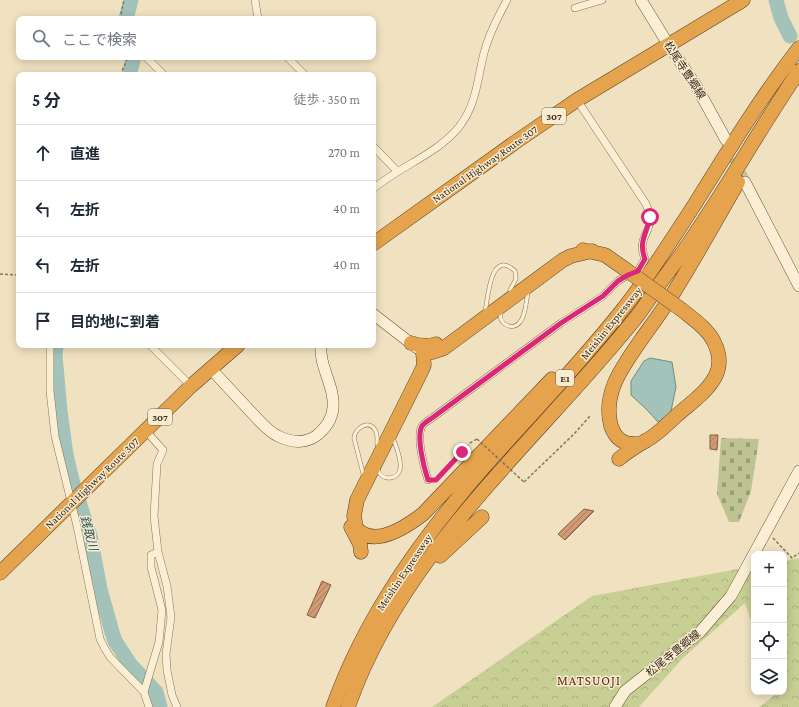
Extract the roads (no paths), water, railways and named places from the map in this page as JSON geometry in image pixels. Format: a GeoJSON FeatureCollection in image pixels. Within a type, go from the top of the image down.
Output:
{"type":"FeatureCollection","features":[{"type":"Feature","properties":{"kind":"highway","name":"National Highway Route 307"},"geometry":{"type":"LineString","coordinates":[[376,242],[577,100],[743,0]]}},
{"type":"Feature","properties":{"kind":"highway","name":"Meishin Expressway"},"geometry":{"type":"LineString","coordinates":[[333,707],[354,656],[375,616],[413,555],[484,467],[572,372],[625,307],[675,235],[754,112],[799,48]]}},
{"type":"Feature","properties":{"kind":"highway","name":"Meishin Expressway"},"geometry":{"type":"LineString","coordinates":[[348,707],[367,662],[387,624],[425,564],[450,530],[636,318],[691,240],[799,71]]}},
{"type":"Feature","properties":{"kind":"highway"},"geometry":{"type":"LineString","coordinates":[[638,444],[623,443],[618,439],[612,429],[608,411],[609,401],[617,377],[664,308],[694,260],[750,162],[780,99]]}},
{"type":"Feature","properties":{"kind":"highway"},"geometry":{"type":"LineString","coordinates":[[361,552],[360,544],[350,525],[348,510],[351,496],[377,460],[390,429],[422,370],[424,365],[423,353],[437,351],[444,348],[510,290],[547,263],[566,252],[581,249],[592,251],[605,255],[626,268],[706,330],[714,341],[718,353],[719,365],[711,383],[655,435],[638,444],[619,459]]}},
{"type":"Feature","properties":{"kind":"highway"},"geometry":{"type":"LineString","coordinates":[[592,251],[571,256],[530,282],[504,303],[485,313],[439,342],[431,346],[422,346],[411,343],[415,359],[415,367],[377,444],[357,500],[354,522],[359,532],[376,537],[399,529],[423,514],[569,361],[625,307]]}},
{"type":"Feature","properties":{"kind":"highway","name":"National Highway Route 307"},"geometry":{"type":"LineString","coordinates":[[0,573],[191,386],[235,348]]}},
{"type":"Feature","properties":{"kind":"highway"},"geometry":{"type":"LineString","coordinates":[[408,590],[447,548],[482,517]]}},
{"type":"Feature","properties":{"kind":"main road","name":"松尾寺豊郷線"},"geometry":{"type":"LineString","coordinates":[[641,0],[695,84],[726,140]]}},
{"type":"Feature","properties":{"kind":"main road"},"geometry":{"type":"LineString","coordinates":[[746,182],[799,286]]}},
{"type":"Feature","properties":{"kind":"main road"},"geometry":{"type":"LineString","coordinates":[[376,316],[423,353]]}},
{"type":"Feature","properties":{"kind":"main road"},"geometry":{"type":"LineString","coordinates":[[211,369],[266,428],[277,436],[289,440],[301,441],[312,438],[321,432],[328,423],[333,408],[332,396],[322,360],[321,348]]}},
{"type":"Feature","properties":{"kind":"main road","name":"松尾寺豊郷線"},"geometry":{"type":"LineString","coordinates":[[615,707],[625,691],[700,632],[731,596],[799,471]]}},
{"type":"Feature","properties":{"kind":"street"},"geometry":{"type":"LineString","coordinates":[[255,0],[258,16]]}},
{"type":"Feature","properties":{"kind":"street"},"geometry":{"type":"LineString","coordinates":[[376,187],[397,171],[430,152],[451,135],[464,120],[475,96],[484,53],[490,33],[507,0]]}},
{"type":"Feature","properties":{"kind":"street"},"geometry":{"type":"LineString","coordinates":[[575,8],[602,0]]}},
{"type":"Feature","properties":{"kind":"street"},"geometry":{"type":"LineString","coordinates":[[149,60],[161,72]]}},
{"type":"Feature","properties":{"kind":"street"},"geometry":{"type":"LineString","coordinates":[[290,60],[302,72]]}},
{"type":"Feature","properties":{"kind":"street"},"geometry":{"type":"LineString","coordinates":[[428,480],[423,465],[420,448],[422,426],[561,323],[603,296],[618,281],[638,271],[645,259],[642,251],[642,243],[648,228],[650,217],[646,204],[577,100]]}},
{"type":"Feature","properties":{"kind":"street"},"geometry":{"type":"LineString","coordinates":[[376,149],[397,171]]}},
{"type":"Feature","properties":{"kind":"street"},"geometry":{"type":"LineString","coordinates":[[50,348],[50,391],[55,436],[76,499],[78,526],[100,639],[110,657],[144,692],[149,707]]}},
{"type":"Feature","properties":{"kind":"street"},"geometry":{"type":"LineString","coordinates":[[153,348],[191,386]]}},
{"type":"Feature","properties":{"kind":"street"},"geometry":{"type":"LineString","coordinates":[[146,431],[163,450],[157,464],[154,490],[154,516],[158,552],[169,599],[171,617],[166,654],[167,670],[172,695],[177,707]]}},
{"type":"Feature","properties":{"kind":"street"},"geometry":{"type":"LineString","coordinates":[[144,692],[159,642],[161,625],[162,610],[151,567],[151,555],[158,552]]}},
{"type":"Feature","properties":{"kind":"lane"},"geometry":{"type":"LineString","coordinates":[[485,313],[492,276],[497,268],[506,265],[515,271],[516,280],[510,290]]}},
{"type":"Feature","properties":{"kind":"lane"},"geometry":{"type":"LineString","coordinates":[[504,303],[500,319],[507,326],[512,327],[517,325],[523,316],[530,282]]}},
{"type":"Feature","properties":{"kind":"lane"},"geometry":{"type":"LineString","coordinates":[[364,478],[354,434],[360,427],[367,425],[371,426],[377,433],[377,444]]}},
{"type":"Feature","properties":{"kind":"lane"},"geometry":{"type":"LineString","coordinates":[[377,460],[378,472],[385,478],[390,478],[398,473],[400,469],[399,459],[390,429]]}},
{"type":"Feature","properties":{"kind":"water"},"geometry":{"type":"Polygon","coordinates":[[[650,358],[672,362],[676,387],[671,411],[659,423],[631,395],[631,381],[644,361],[650,358]]]}},
{"type":"Feature","properties":{"kind":"waterway","name":"銭取川"},"geometry":{"type":"LineString","coordinates":[[127,16],[131,0]]}},
{"type":"Feature","properties":{"kind":"waterway"},"geometry":{"type":"LineString","coordinates":[[776,0],[781,18],[790,36]]}},
{"type":"Feature","properties":{"kind":"waterway","name":"銭取川"},"geometry":{"type":"LineString","coordinates":[[130,72],[133,60]]}},
{"type":"Feature","properties":{"kind":"waterway","name":"銭取川"},"geometry":{"type":"LineString","coordinates":[[56,348],[60,411],[66,455],[73,484],[90,536],[100,589],[112,632],[115,641],[130,664],[156,692],[160,707]]}},
{"type":"Feature","properties":{"kind":"tunnel"},"geometry":{"type":"LineString","coordinates":[[727,143],[745,182]]}},
{"type":"Feature","properties":{"kind":"district","name":"MATSUOJI"},"geometry":{"type":"Point","coordinates":[589,680]}}]}
